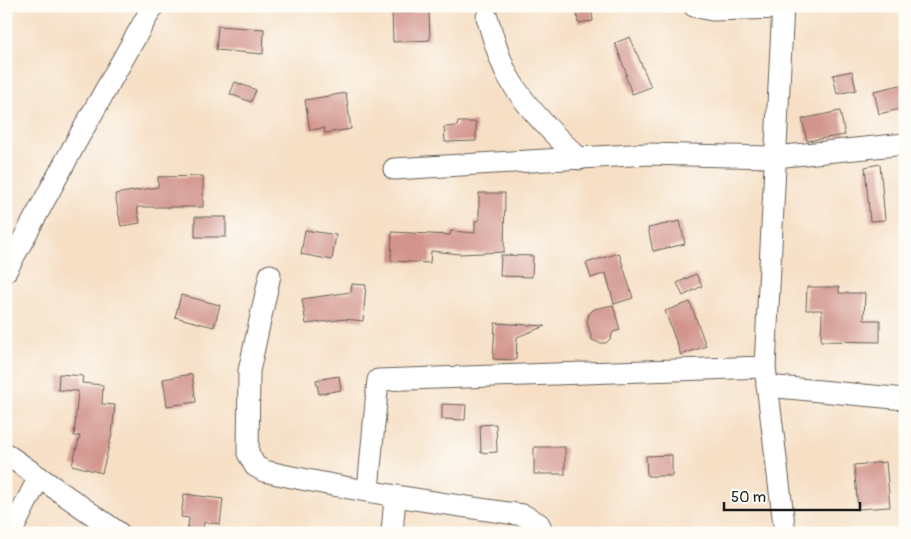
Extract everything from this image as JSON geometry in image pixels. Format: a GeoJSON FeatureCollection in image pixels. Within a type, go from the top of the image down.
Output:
{"type":"FeatureCollection","features":[{"type":"Feature","properties":{"kind":"street"},"geometry":{"type":"LineString","coordinates":[[6,271],[153,6]]}},
{"type":"Feature","properties":{"kind":"street"},"geometry":{"type":"LineString","coordinates":[[694,6],[712,10],[783,7],[766,376],[786,533]]}},
{"type":"Feature","properties":{"kind":"street"},"geometry":{"type":"LineString","coordinates":[[487,17],[498,52],[509,77],[544,122],[580,159]]}},
{"type":"Feature","properties":{"kind":"street"},"geometry":{"type":"LineString","coordinates":[[394,169],[648,154],[775,158],[905,144]]}},
{"type":"Feature","properties":{"kind":"street"},"geometry":{"type":"LineString","coordinates":[[270,275],[249,371],[248,452],[255,466],[264,471],[368,490],[395,498],[523,515],[539,524],[543,533]]}},
{"type":"Feature","properties":{"kind":"street"},"geometry":{"type":"LineString","coordinates":[[368,490],[378,380],[766,376],[905,399]]}},
{"type":"Feature","properties":{"kind":"street"},"geometry":{"type":"LineString","coordinates":[[6,454],[119,533]]}},
{"type":"Feature","properties":{"kind":"street"},"geometry":{"type":"LineString","coordinates":[[11,533],[39,477]]}},
{"type":"Feature","properties":{"kind":"street"},"geometry":{"type":"LineString","coordinates":[[392,533],[395,498]]}},
{"type":"Feature","properties":{"kind":"building"},"geometry":{"type":"Polygon","coordinates":[[[576,6],[591,6],[593,21],[578,23],[576,6]]]}},
{"type":"Feature","properties":{"kind":"building"},"geometry":{"type":"Polygon","coordinates":[[[429,11],[430,40],[393,42],[392,12],[429,11]]]}},
{"type":"Feature","properties":{"kind":"building"},"geometry":{"type":"Polygon","coordinates":[[[218,26],[264,29],[263,54],[216,50],[218,26]]]}},
{"type":"Feature","properties":{"kind":"building"},"geometry":{"type":"Polygon","coordinates":[[[630,37],[651,87],[632,94],[615,43],[630,37]]]}},
{"type":"Feature","properties":{"kind":"building"},"geometry":{"type":"Polygon","coordinates":[[[852,71],[856,90],[837,94],[833,75],[852,71]]]}},
{"type":"Feature","properties":{"kind":"building"},"geometry":{"type":"Polygon","coordinates":[[[235,82],[256,90],[251,102],[230,94],[235,82]]]}},
{"type":"Feature","properties":{"kind":"building"},"geometry":{"type":"Polygon","coordinates":[[[905,84],[905,108],[879,114],[874,91],[905,84]]]}},
{"type":"Feature","properties":{"kind":"building"},"geometry":{"type":"Polygon","coordinates":[[[346,93],[351,129],[325,133],[324,128],[310,130],[305,100],[346,93]]]}},
{"type":"Feature","properties":{"kind":"building"},"geometry":{"type":"Polygon","coordinates":[[[840,111],[845,135],[807,141],[802,119],[840,111]]]}},
{"type":"Feature","properties":{"kind":"building"},"geometry":{"type":"Polygon","coordinates":[[[458,122],[476,122],[476,141],[445,142],[444,127],[457,126],[458,122]]]}},
{"type":"Feature","properties":{"kind":"building"},"geometry":{"type":"Polygon","coordinates":[[[880,164],[885,220],[870,221],[865,167],[880,164]]]}},
{"type":"Feature","properties":{"kind":"building"},"geometry":{"type":"Polygon","coordinates":[[[203,176],[203,207],[137,207],[140,223],[121,226],[115,194],[158,187],[158,177],[203,176]]]}},
{"type":"Feature","properties":{"kind":"building"},"geometry":{"type":"Polygon","coordinates":[[[479,193],[505,193],[504,252],[460,254],[431,251],[430,263],[391,261],[392,232],[450,235],[451,231],[475,233],[475,221],[479,221],[479,193]]]}},
{"type":"Feature","properties":{"kind":"building"},"geometry":{"type":"Polygon","coordinates":[[[195,217],[226,217],[226,237],[195,237],[195,217]]]}},
{"type":"Feature","properties":{"kind":"building"},"geometry":{"type":"Polygon","coordinates":[[[680,221],[685,244],[653,251],[648,228],[680,221]]]}},
{"type":"Feature","properties":{"kind":"building"},"geometry":{"type":"Polygon","coordinates":[[[305,230],[336,235],[332,260],[301,254],[305,230]]]}},
{"type":"Feature","properties":{"kind":"building"},"geometry":{"type":"Polygon","coordinates":[[[619,253],[633,298],[614,304],[606,273],[591,278],[586,263],[619,253]]]}},
{"type":"Feature","properties":{"kind":"building"},"geometry":{"type":"Polygon","coordinates":[[[501,255],[533,256],[532,277],[500,276],[501,255]]]}},
{"type":"Feature","properties":{"kind":"building"},"geometry":{"type":"Polygon","coordinates":[[[696,274],[702,286],[683,296],[677,283],[696,274]]]}},
{"type":"Feature","properties":{"kind":"building"},"geometry":{"type":"Polygon","coordinates":[[[352,284],[366,285],[363,321],[345,319],[306,324],[302,299],[351,292],[352,284]]]}},
{"type":"Feature","properties":{"kind":"building"},"geometry":{"type":"Polygon","coordinates":[[[807,287],[839,287],[839,293],[865,293],[864,320],[880,320],[880,342],[821,341],[822,310],[806,310],[807,287]]]}},
{"type":"Feature","properties":{"kind":"building"},"geometry":{"type":"Polygon","coordinates":[[[181,295],[220,305],[214,327],[175,317],[181,295]]]}},
{"type":"Feature","properties":{"kind":"building"},"geometry":{"type":"Polygon","coordinates":[[[690,302],[706,346],[681,355],[665,311],[690,302]]]}},
{"type":"Feature","properties":{"kind":"building"},"geometry":{"type":"Polygon","coordinates":[[[613,305],[620,330],[613,332],[611,338],[606,343],[592,340],[587,322],[589,314],[594,309],[613,305]]]}},
{"type":"Feature","properties":{"kind":"building"},"geometry":{"type":"Polygon","coordinates":[[[495,323],[545,326],[517,337],[516,360],[493,359],[495,323]]]}},
{"type":"Feature","properties":{"kind":"building"},"geometry":{"type":"Polygon","coordinates":[[[59,374],[83,376],[82,383],[103,385],[102,404],[115,405],[112,434],[102,473],[72,465],[80,436],[74,436],[78,391],[58,390],[59,374]]]}},
{"type":"Feature","properties":{"kind":"building"},"geometry":{"type":"Polygon","coordinates":[[[192,374],[196,402],[167,406],[163,379],[192,374]]]}},
{"type":"Feature","properties":{"kind":"building"},"geometry":{"type":"Polygon","coordinates":[[[339,376],[341,390],[319,394],[316,380],[339,376]]]}},
{"type":"Feature","properties":{"kind":"building"},"geometry":{"type":"Polygon","coordinates":[[[442,404],[466,405],[465,420],[442,419],[442,404]]]}},
{"type":"Feature","properties":{"kind":"building"},"geometry":{"type":"Polygon","coordinates":[[[496,424],[497,452],[481,453],[480,425],[496,424]]]}},
{"type":"Feature","properties":{"kind":"building"},"geometry":{"type":"Polygon","coordinates":[[[534,447],[565,447],[565,474],[534,474],[534,447]]]}},
{"type":"Feature","properties":{"kind":"building"},"geometry":{"type":"Polygon","coordinates":[[[672,455],[672,476],[647,476],[646,456],[672,455]]]}},
{"type":"Feature","properties":{"kind":"building"},"geometry":{"type":"Polygon","coordinates":[[[886,462],[890,507],[858,509],[854,465],[886,462]]]}},
{"type":"Feature","properties":{"kind":"building"},"geometry":{"type":"Polygon","coordinates":[[[184,494],[223,499],[220,524],[204,522],[203,533],[187,533],[189,518],[181,517],[184,494]]]}}]}
